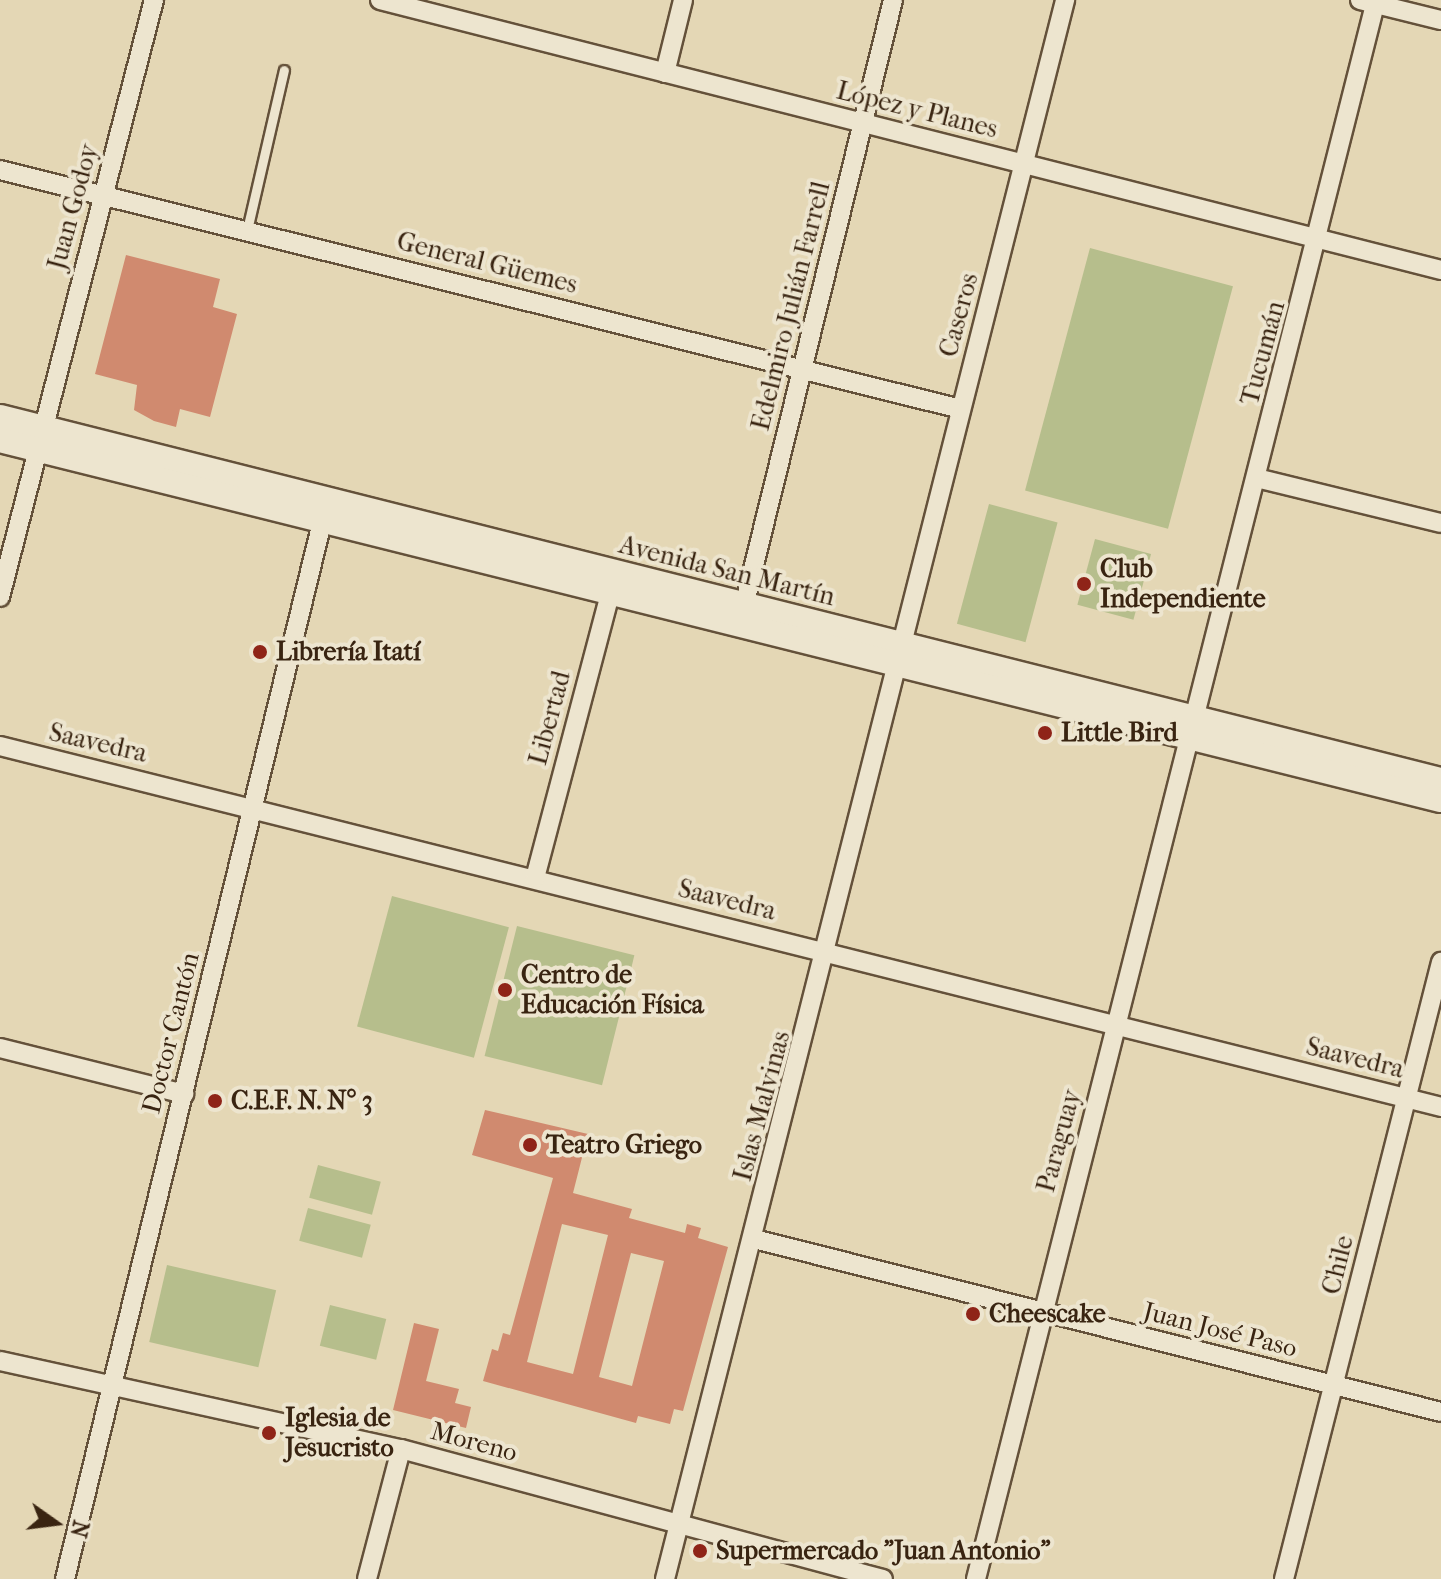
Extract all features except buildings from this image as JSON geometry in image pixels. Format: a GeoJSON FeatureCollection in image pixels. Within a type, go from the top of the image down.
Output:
{"type":"FeatureCollection","features":[{"type":"Feature","properties":{"kind":"main road","name":"Avenida San Martín"},"geometry":{"type":"LineString","coordinates":[[0,417],[40,438],[1189,726],[1441,780]]}},
{"type":"Feature","properties":{"kind":"main road","name":"Avenida San Martín"},"geometry":{"type":"LineString","coordinates":[[0,440],[40,438]]}},
{"type":"Feature","properties":{"kind":"main road","name":"Avenida San Martín"},"geometry":{"type":"LineString","coordinates":[[1189,726],[1441,800]]}},
{"type":"Feature","properties":{"kind":"street","name":"Juan Godoy"},"geometry":{"type":"LineString","coordinates":[[0,597],[154,0]]}},
{"type":"Feature","properties":{"kind":"street","name":"López y Planes"},"geometry":{"type":"LineString","coordinates":[[380,0],[1441,270]]}},
{"type":"Feature","properties":{"kind":"street"},"geometry":{"type":"LineString","coordinates":[[454,19],[459,0]]}},
{"type":"Feature","properties":{"kind":"street"},"geometry":{"type":"LineString","coordinates":[[665,73],[683,0]]}},
{"type":"Feature","properties":{"kind":"street","name":"Edelmiro Julián Farrell"},"geometry":{"type":"LineString","coordinates":[[742,614],[893,0]]}},
{"type":"Feature","properties":{"kind":"street","name":"Caseros"},"geometry":{"type":"LineString","coordinates":[[898,653],[1026,164],[1065,0]]}},
{"type":"Feature","properties":{"kind":"street"},"geometry":{"type":"LineString","coordinates":[[1370,1],[1441,20]]}},
{"type":"Feature","properties":{"kind":"street","name":"Tucumán"},"geometry":{"type":"LineString","coordinates":[[1189,726],[1320,239],[1370,1]]}},
{"type":"Feature","properties":{"kind":"street","name":"General Güemes"},"geometry":{"type":"LineString","coordinates":[[0,170],[961,409]]}},
{"type":"Feature","properties":{"kind":"street"},"geometry":{"type":"LineString","coordinates":[[1256,478],[1441,523]]}},
{"type":"Feature","properties":{"kind":"street","name":"Doctor Cantón"},"geometry":{"type":"LineString","coordinates":[[65,1579],[326,510]]}},
{"type":"Feature","properties":{"kind":"street","name":"Libertad"},"geometry":{"type":"LineString","coordinates":[[535,878],[614,582]]}},
{"type":"Feature","properties":{"kind":"street","name":"Islas Malvinas"},"geometry":{"type":"LineString","coordinates":[[665,1579],[829,952],[898,653]]}},
{"type":"Feature","properties":{"kind":"street","name":"Paraguay"},"geometry":{"type":"LineString","coordinates":[[976,1579],[1040,1311],[1118,1025],[1189,726]]}},
{"type":"Feature","properties":{"kind":"street","name":"Saavedra"},"geometry":{"type":"LineString","coordinates":[[0,746],[253,806],[1441,1107]]}},
{"type":"Feature","properties":{"kind":"street","name":"Chile"},"geometry":{"type":"LineString","coordinates":[[1284,1579],[1336,1386],[1441,962]]}},
{"type":"Feature","properties":{"kind":"street"},"geometry":{"type":"LineString","coordinates":[[0,1048],[184,1094]]}},
{"type":"Feature","properties":{"kind":"street","name":"Juan José Paso"},"geometry":{"type":"LineString","coordinates":[[754,1239],[1441,1412]]}},
{"type":"Feature","properties":{"kind":"street","name":"Moreno"},"geometry":{"type":"LineString","coordinates":[[0,1361],[113,1389],[146,1389],[401,1449],[883,1579]]}},
{"type":"Feature","properties":{"kind":"street"},"geometry":{"type":"LineString","coordinates":[[367,1579],[401,1449]]}},
{"type":"Feature","properties":{"kind":"lane"},"geometry":{"type":"LineString","coordinates":[[247,230],[284,70]]}},
{"type":"Feature","properties":{"kind":"green space"},"geometry":{"type":"Polygon","coordinates":[[[1090,248],[1233,286],[1168,529],[1025,490],[1090,248]]]}},
{"type":"Feature","properties":{"kind":"green space"},"geometry":{"type":"Polygon","coordinates":[[[989,504],[1058,522],[1025,642],[957,624],[989,504]]]}},
{"type":"Feature","properties":{"kind":"green space"},"geometry":{"type":"Polygon","coordinates":[[[1095,539],[1151,554],[1133,620],[1077,605],[1095,539]]]}},
{"type":"Feature","properties":{"kind":"green space"},"geometry":{"type":"Polygon","coordinates":[[[392,896],[509,927],[474,1058],[357,1026],[392,896]]]}},
{"type":"Feature","properties":{"kind":"green space"},"geometry":{"type":"Polygon","coordinates":[[[517,926],[634,955],[602,1085],[485,1056],[517,926]]]}},
{"type":"Feature","properties":{"kind":"green space"},"geometry":{"type":"Polygon","coordinates":[[[318,1165],[381,1182],[372,1215],[309,1198],[318,1165]]]}},
{"type":"Feature","properties":{"kind":"green space"},"geometry":{"type":"Polygon","coordinates":[[[308,1208],[371,1225],[362,1258],[299,1241],[308,1208]]]}},
{"type":"Feature","properties":{"kind":"green space"},"geometry":{"type":"Polygon","coordinates":[[[167,1265],[276,1290],[258,1367],[149,1342],[167,1265]]]}},
{"type":"Feature","properties":{"kind":"green space"},"geometry":{"type":"Polygon","coordinates":[[[330,1305],[386,1319],[376,1360],[320,1346],[330,1305]]]}},
{"type":"Feature","properties":{"kind":"place","name":"Club Independiente"},"geometry":{"type":"Point","coordinates":[1084,584]}},
{"type":"Feature","properties":{"kind":"place","name":"Librería Itatí"},"geometry":{"type":"Point","coordinates":[260,652]}},
{"type":"Feature","properties":{"kind":"place","name":"Little Bird"},"geometry":{"type":"Point","coordinates":[1045,733]}},
{"type":"Feature","properties":{"kind":"place","name":"Centro de Educación Física"},"geometry":{"type":"Point","coordinates":[505,990]}},
{"type":"Feature","properties":{"kind":"place","name":"C.E.F. N. N° 3"},"geometry":{"type":"Point","coordinates":[215,1101]}},
{"type":"Feature","properties":{"kind":"place","name":"Teatro Griego"},"geometry":{"type":"Point","coordinates":[530,1145]}},
{"type":"Feature","properties":{"kind":"place","name":"Cheescake"},"geometry":{"type":"Point","coordinates":[973,1314]}},
{"type":"Feature","properties":{"kind":"place","name":"Iglesia de Jesucristo"},"geometry":{"type":"Point","coordinates":[269,1433]}},
{"type":"Feature","properties":{"kind":"place","name":"Supermercado \"Juan Antonio\""},"geometry":{"type":"Point","coordinates":[700,1551]}}]}
